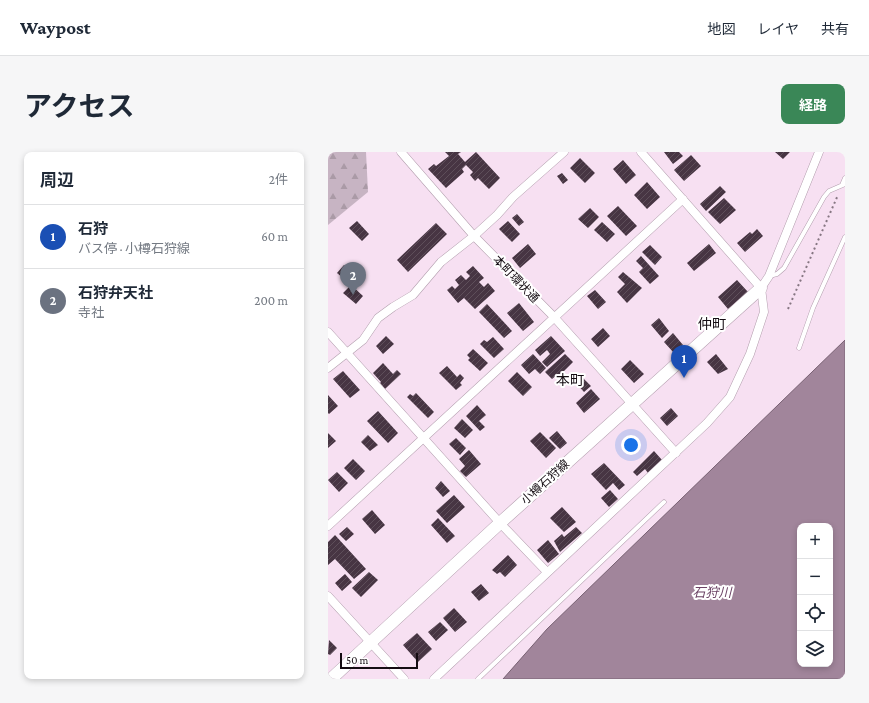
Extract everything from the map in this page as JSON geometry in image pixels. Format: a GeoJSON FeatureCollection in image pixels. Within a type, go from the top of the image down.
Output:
{"type":"FeatureCollection","features":[{"type":"Feature","properties":{"kind":"main road","name":"小樽石狩線"},"geometry":{"type":"LineString","coordinates":[[331,679],[500,523],[761,288]]}},
{"type":"Feature","properties":{"kind":"street","name":"本町環状通"},"geometry":{"type":"LineString","coordinates":[[401,152],[474,236],[554,317],[630,405],[676,453]]}},
{"type":"Feature","properties":{"kind":"street"},"geometry":{"type":"LineString","coordinates":[[328,368],[346,352],[364,340],[378,318],[413,295],[441,262],[474,236],[497,215],[513,197],[564,152]]}},
{"type":"Feature","properties":{"kind":"street"},"geometry":{"type":"LineString","coordinates":[[434,679],[707,423],[730,397],[750,354],[764,312],[761,288],[641,152]]}},
{"type":"Feature","properties":{"kind":"street"},"geometry":{"type":"LineString","coordinates":[[761,288],[769,276],[819,152]]}},
{"type":"Feature","properties":{"kind":"street"},"geometry":{"type":"LineString","coordinates":[[328,526],[683,199]]}},
{"type":"Feature","properties":{"kind":"street"},"geometry":{"type":"LineString","coordinates":[[328,332],[500,523],[547,572]]}},
{"type":"Feature","properties":{"kind":"street"},"geometry":{"type":"LineString","coordinates":[[328,596],[371,641],[404,679]]}},
{"type":"Feature","properties":{"kind":"lane"},"geometry":{"type":"LineString","coordinates":[[769,276],[777,274],[784,268],[824,197],[829,191],[844,185],[845,178]]}},
{"type":"Feature","properties":{"kind":"lane"},"geometry":{"type":"LineString","coordinates":[[798,348],[813,308],[845,237]]}},
{"type":"Feature","properties":{"kind":"lane"},"geometry":{"type":"LineString","coordinates":[[478,679],[664,502]]}},
{"type":"Feature","properties":{"kind":"path"},"geometry":{"type":"LineString","coordinates":[[788,310],[844,185]]}},
{"type":"Feature","properties":{"kind":"green space"},"geometry":{"type":"Polygon","coordinates":[[[328,152],[366,152],[368,192],[328,225],[328,152]]]}},
{"type":"Feature","properties":{"kind":"water","name":"石狩川"},"geometry":{"type":"Polygon","coordinates":[[[845,340],[845,679],[503,679],[547,629],[845,340]]]}},
{"type":"Feature","properties":{"kind":"building"},"geometry":{"type":"Polygon","coordinates":[[[445,152],[461,152],[458,154],[465,162],[476,152],[500,178],[489,189],[478,178],[475,181],[470,175],[473,172],[466,165],[462,169],[464,172],[446,188],[428,169],[434,164],[436,166],[449,156],[445,152]]]}},
{"type":"Feature","properties":{"kind":"building"},"geometry":{"type":"Polygon","coordinates":[[[664,152],[679,152],[683,156],[673,164],[664,152]]]}},
{"type":"Feature","properties":{"kind":"building"},"geometry":{"type":"Polygon","coordinates":[[[775,152],[790,152],[783,159],[775,152]]]}},
{"type":"Feature","properties":{"kind":"building"},"geometry":{"type":"Polygon","coordinates":[[[691,155],[701,166],[684,181],[674,170],[691,155]]]}},
{"type":"Feature","properties":{"kind":"building"},"geometry":{"type":"Polygon","coordinates":[[[580,158],[595,173],[585,183],[570,168],[580,158]]]}},
{"type":"Feature","properties":{"kind":"building"},"geometry":{"type":"Polygon","coordinates":[[[623,160],[636,175],[626,184],[613,169],[623,160]]]}},
{"type":"Feature","properties":{"kind":"building"},"geometry":{"type":"Polygon","coordinates":[[[562,173],[568,180],[563,184],[557,176],[562,173]]]}},
{"type":"Feature","properties":{"kind":"building"},"geometry":{"type":"Polygon","coordinates":[[[647,182],[660,197],[647,209],[634,195],[647,182]]]}},
{"type":"Feature","properties":{"kind":"building"},"geometry":{"type":"Polygon","coordinates":[[[720,186],[726,192],[706,211],[700,204],[720,186]]]}},
{"type":"Feature","properties":{"kind":"building"},"geometry":{"type":"Polygon","coordinates":[[[724,198],[736,210],[720,224],[708,212],[724,198]]]}},
{"type":"Feature","properties":{"kind":"building"},"geometry":{"type":"Polygon","coordinates":[[[618,206],[637,226],[626,236],[607,216],[618,206]]]}},
{"type":"Feature","properties":{"kind":"building"},"geometry":{"type":"Polygon","coordinates":[[[590,208],[599,217],[588,228],[578,219],[590,208]]]}},
{"type":"Feature","properties":{"kind":"building"},"geometry":{"type":"Polygon","coordinates":[[[517,214],[524,222],[519,226],[512,218],[517,214]]]}},
{"type":"Feature","properties":{"kind":"building"},"geometry":{"type":"Polygon","coordinates":[[[357,221],[369,234],[362,241],[349,228],[357,221]]]}},
{"type":"Feature","properties":{"kind":"building"},"geometry":{"type":"Polygon","coordinates":[[[508,221],[520,234],[512,242],[499,229],[508,221]]]}},
{"type":"Feature","properties":{"kind":"building"},"geometry":{"type":"Polygon","coordinates":[[[602,222],[615,234],[607,242],[594,230],[602,222]]]}},
{"type":"Feature","properties":{"kind":"building"},"geometry":{"type":"Polygon","coordinates":[[[436,223],[447,234],[408,272],[397,260],[436,223]]]}},
{"type":"Feature","properties":{"kind":"building"},"geometry":{"type":"Polygon","coordinates":[[[757,229],[763,236],[745,252],[737,243],[750,232],[752,234],[757,229]]]}},
{"type":"Feature","properties":{"kind":"building"},"geometry":{"type":"Polygon","coordinates":[[[528,244],[536,254],[520,268],[512,258],[528,244]]]}},
{"type":"Feature","properties":{"kind":"building"},"geometry":{"type":"Polygon","coordinates":[[[709,244],[716,253],[694,271],[687,263],[709,244]]]}},
{"type":"Feature","properties":{"kind":"building"},"geometry":{"type":"Polygon","coordinates":[[[650,245],[662,257],[655,265],[642,252],[650,245]]]}},
{"type":"Feature","properties":{"kind":"building"},"geometry":{"type":"Polygon","coordinates":[[[641,256],[659,276],[650,284],[639,272],[643,268],[636,261],[641,256]]]}},
{"type":"Feature","properties":{"kind":"building"},"geometry":{"type":"Polygon","coordinates":[[[344,265],[350,270],[343,278],[337,273],[344,265]]]}},
{"type":"Feature","properties":{"kind":"building"},"geometry":{"type":"Polygon","coordinates":[[[473,266],[484,278],[479,282],[484,287],[488,283],[495,291],[475,309],[464,298],[458,303],[447,290],[452,286],[455,289],[459,285],[455,280],[461,275],[466,280],[470,276],[466,272],[473,266]]]}},
{"type":"Feature","properties":{"kind":"building"},"geometry":{"type":"Polygon","coordinates":[[[623,272],[642,288],[627,303],[617,292],[625,284],[618,277],[623,272]]]}},
{"type":"Feature","properties":{"kind":"building"},"geometry":{"type":"Polygon","coordinates":[[[737,280],[748,292],[728,309],[718,297],[737,280]]]}},
{"type":"Feature","properties":{"kind":"building"},"geometry":{"type":"Polygon","coordinates":[[[351,285],[363,296],[356,304],[343,293],[351,285]]]}},
{"type":"Feature","properties":{"kind":"building"},"geometry":{"type":"Polygon","coordinates":[[[595,290],[606,302],[598,309],[587,296],[595,290]]]}},
{"type":"Feature","properties":{"kind":"building"},"geometry":{"type":"Polygon","coordinates":[[[519,303],[534,322],[523,331],[507,313],[519,303]]]}},
{"type":"Feature","properties":{"kind":"building"},"geometry":{"type":"Polygon","coordinates":[[[487,304],[512,331],[504,338],[479,312],[487,304]]]}},
{"type":"Feature","properties":{"kind":"building"},"geometry":{"type":"Polygon","coordinates":[[[659,318],[669,331],[662,338],[651,325],[659,318]]]}},
{"type":"Feature","properties":{"kind":"building"},"geometry":{"type":"Polygon","coordinates":[[[603,328],[610,336],[598,347],[591,339],[603,328]]]}},
{"type":"Feature","properties":{"kind":"building"},"geometry":{"type":"Polygon","coordinates":[[[673,333],[683,345],[674,353],[664,342],[673,333]]]}},
{"type":"Feature","properties":{"kind":"building"},"geometry":{"type":"Polygon","coordinates":[[[386,336],[394,344],[383,354],[376,346],[386,336]]]}},
{"type":"Feature","properties":{"kind":"building"},"geometry":{"type":"Polygon","coordinates":[[[551,336],[565,351],[547,367],[542,362],[550,354],[547,350],[540,356],[535,350],[551,336]]]}},
{"type":"Feature","properties":{"kind":"building"},"geometry":{"type":"Polygon","coordinates":[[[493,337],[504,349],[494,358],[480,344],[484,340],[487,342],[493,337]]]}},
{"type":"Feature","properties":{"kind":"building"},"geometry":{"type":"Polygon","coordinates":[[[473,349],[488,363],[480,371],[468,360],[470,358],[467,355],[473,349]]]}},
{"type":"Feature","properties":{"kind":"building"},"geometry":{"type":"Polygon","coordinates":[[[533,354],[546,368],[540,374],[535,369],[529,374],[521,365],[533,354]]]}},
{"type":"Feature","properties":{"kind":"building"},"geometry":{"type":"Polygon","coordinates":[[[565,354],[573,362],[560,375],[558,374],[552,379],[545,372],[565,354]]]}},
{"type":"Feature","properties":{"kind":"building"},"geometry":{"type":"Polygon","coordinates":[[[716,354],[728,369],[718,374],[707,362],[716,354]]]}},
{"type":"Feature","properties":{"kind":"building"},"geometry":{"type":"Polygon","coordinates":[[[630,360],[644,374],[634,383],[621,369],[630,360]]]}},
{"type":"Feature","properties":{"kind":"building"},"geometry":{"type":"Polygon","coordinates":[[[383,363],[393,374],[397,370],[401,374],[385,389],[373,373],[383,363]]]}},
{"type":"Feature","properties":{"kind":"building"},"geometry":{"type":"Polygon","coordinates":[[[447,366],[457,377],[460,374],[464,378],[460,383],[462,385],[456,390],[439,373],[447,366]]]}},
{"type":"Feature","properties":{"kind":"building"},"geometry":{"type":"Polygon","coordinates":[[[343,371],[360,390],[350,398],[333,379],[343,371]]]}},
{"type":"Feature","properties":{"kind":"building"},"geometry":{"type":"Polygon","coordinates":[[[517,372],[532,387],[523,396],[508,381],[517,372]]]}},
{"type":"Feature","properties":{"kind":"building"},"geometry":{"type":"Polygon","coordinates":[[[582,377],[591,386],[584,392],[576,383],[582,377]]]}},
{"type":"Feature","properties":{"kind":"building"},"geometry":{"type":"Polygon","coordinates":[[[591,389],[600,399],[584,413],[576,403],[591,389]]]}},
{"type":"Feature","properties":{"kind":"building"},"geometry":{"type":"Polygon","coordinates":[[[416,393],[434,412],[428,418],[407,397],[410,394],[413,396],[416,393]]]}},
{"type":"Feature","properties":{"kind":"building"},"geometry":{"type":"Polygon","coordinates":[[[328,395],[338,406],[329,414],[328,413],[328,395]]]}},
{"type":"Feature","properties":{"kind":"building"},"geometry":{"type":"Polygon","coordinates":[[[477,405],[486,415],[479,421],[485,427],[480,431],[466,416],[477,405]]]}},
{"type":"Feature","properties":{"kind":"building"},"geometry":{"type":"Polygon","coordinates":[[[671,408],[678,416],[667,426],[660,418],[671,408]]]}},
{"type":"Feature","properties":{"kind":"building"},"geometry":{"type":"Polygon","coordinates":[[[378,411],[398,433],[388,443],[367,421],[378,411]]]}},
{"type":"Feature","properties":{"kind":"building"},"geometry":{"type":"Polygon","coordinates":[[[462,419],[473,430],[465,438],[454,428],[462,419]]]}},
{"type":"Feature","properties":{"kind":"building"},"geometry":{"type":"Polygon","coordinates":[[[557,431],[567,443],[560,449],[549,438],[557,431]]]}},
{"type":"Feature","properties":{"kind":"building"},"geometry":{"type":"Polygon","coordinates":[[[540,432],[556,448],[546,458],[530,441],[540,432]]]}},
{"type":"Feature","properties":{"kind":"building"},"geometry":{"type":"Polygon","coordinates":[[[328,433],[336,441],[328,448],[328,433]]]}},
{"type":"Feature","properties":{"kind":"building"},"geometry":{"type":"Polygon","coordinates":[[[368,435],[378,445],[370,451],[361,442],[368,435]]]}},
{"type":"Feature","properties":{"kind":"building"},"geometry":{"type":"Polygon","coordinates":[[[456,438],[466,448],[460,455],[449,444],[456,438]]]}},
{"type":"Feature","properties":{"kind":"building"},"geometry":{"type":"Polygon","coordinates":[[[469,450],[481,464],[466,477],[460,471],[465,466],[459,459],[469,450]]]}},
{"type":"Feature","properties":{"kind":"building"},"geometry":{"type":"Polygon","coordinates":[[[654,451],[662,460],[648,473],[645,469],[637,476],[633,472],[654,451]]]}},
{"type":"Feature","properties":{"kind":"building"},"geometry":{"type":"Polygon","coordinates":[[[353,459],[365,471],[356,480],[344,468],[353,459]]]}},
{"type":"Feature","properties":{"kind":"building"},"geometry":{"type":"Polygon","coordinates":[[[604,463],[625,485],[619,490],[613,483],[606,490],[591,474],[604,463]]]}},
{"type":"Feature","properties":{"kind":"building"},"geometry":{"type":"Polygon","coordinates":[[[337,472],[348,483],[339,492],[328,480],[337,472]]]}},
{"type":"Feature","properties":{"kind":"building"},"geometry":{"type":"Polygon","coordinates":[[[441,481],[450,491],[443,497],[435,488],[441,481]]]}},
{"type":"Feature","properties":{"kind":"building"},"geometry":{"type":"Polygon","coordinates":[[[610,490],[618,499],[609,507],[601,498],[610,490]]]}},
{"type":"Feature","properties":{"kind":"building"},"geometry":{"type":"Polygon","coordinates":[[[454,495],[465,507],[447,523],[436,511],[454,495]]]}},
{"type":"Feature","properties":{"kind":"building"},"geometry":{"type":"Polygon","coordinates":[[[562,507],[576,522],[564,532],[550,518],[562,507]]]}},
{"type":"Feature","properties":{"kind":"building"},"geometry":{"type":"Polygon","coordinates":[[[372,510],[385,525],[375,534],[362,519],[372,510]]]}},
{"type":"Feature","properties":{"kind":"building"},"geometry":{"type":"Polygon","coordinates":[[[438,518],[455,536],[447,543],[431,525],[438,518]]]}},
{"type":"Feature","properties":{"kind":"building"},"geometry":{"type":"Polygon","coordinates":[[[347,527],[354,534],[346,541],[339,534],[347,527]]]}},
{"type":"Feature","properties":{"kind":"building"},"geometry":{"type":"Polygon","coordinates":[[[576,527],[582,533],[560,552],[554,541],[562,534],[564,537],[576,527]]]}},
{"type":"Feature","properties":{"kind":"building"},"geometry":{"type":"Polygon","coordinates":[[[335,535],[366,569],[354,579],[335,559],[328,565],[328,542],[335,535]]]}},
{"type":"Feature","properties":{"kind":"building"},"geometry":{"type":"Polygon","coordinates":[[[548,540],[559,554],[548,563],[537,550],[548,540]]]}},
{"type":"Feature","properties":{"kind":"building"},"geometry":{"type":"Polygon","coordinates":[[[508,555],[517,565],[505,577],[500,572],[497,574],[492,570],[508,555]]]}},
{"type":"Feature","properties":{"kind":"building"},"geometry":{"type":"Polygon","coordinates":[[[369,572],[378,580],[361,597],[352,588],[369,572]]]}},
{"type":"Feature","properties":{"kind":"building"},"geometry":{"type":"Polygon","coordinates":[[[345,574],[352,582],[342,591],[335,583],[345,574]]]}},
{"type":"Feature","properties":{"kind":"building"},"geometry":{"type":"Polygon","coordinates":[[[481,584],[489,593],[479,601],[471,592],[481,584]]]}},
{"type":"Feature","properties":{"kind":"building"},"geometry":{"type":"Polygon","coordinates":[[[454,608],[467,622],[455,632],[443,618],[454,608]]]}},
{"type":"Feature","properties":{"kind":"building"},"geometry":{"type":"Polygon","coordinates":[[[440,622],[448,630],[436,641],[428,632],[440,622]]]}},
{"type":"Feature","properties":{"kind":"building"},"geometry":{"type":"Polygon","coordinates":[[[417,633],[432,649],[418,662],[403,645],[417,633]]]}},
{"type":"Feature","properties":{"kind":"building"},"geometry":{"type":"Polygon","coordinates":[[[329,640],[337,648],[330,655],[328,654],[329,640]]]}},
{"type":"Feature","properties":{"kind":"place","name":"石狩弁天社"},"geometry":{"type":"Point","coordinates":[353,295]}},
{"type":"Feature","properties":{"kind":"place","name":"石狩"},"geometry":{"type":"Point","coordinates":[684,378]}},
{"type":"Feature","properties":{"kind":"district","name":"仲町"},"geometry":{"type":"Point","coordinates":[712,324]}},
{"type":"Feature","properties":{"kind":"district","name":"本町"},"geometry":{"type":"Point","coordinates":[570,380]}}]}
